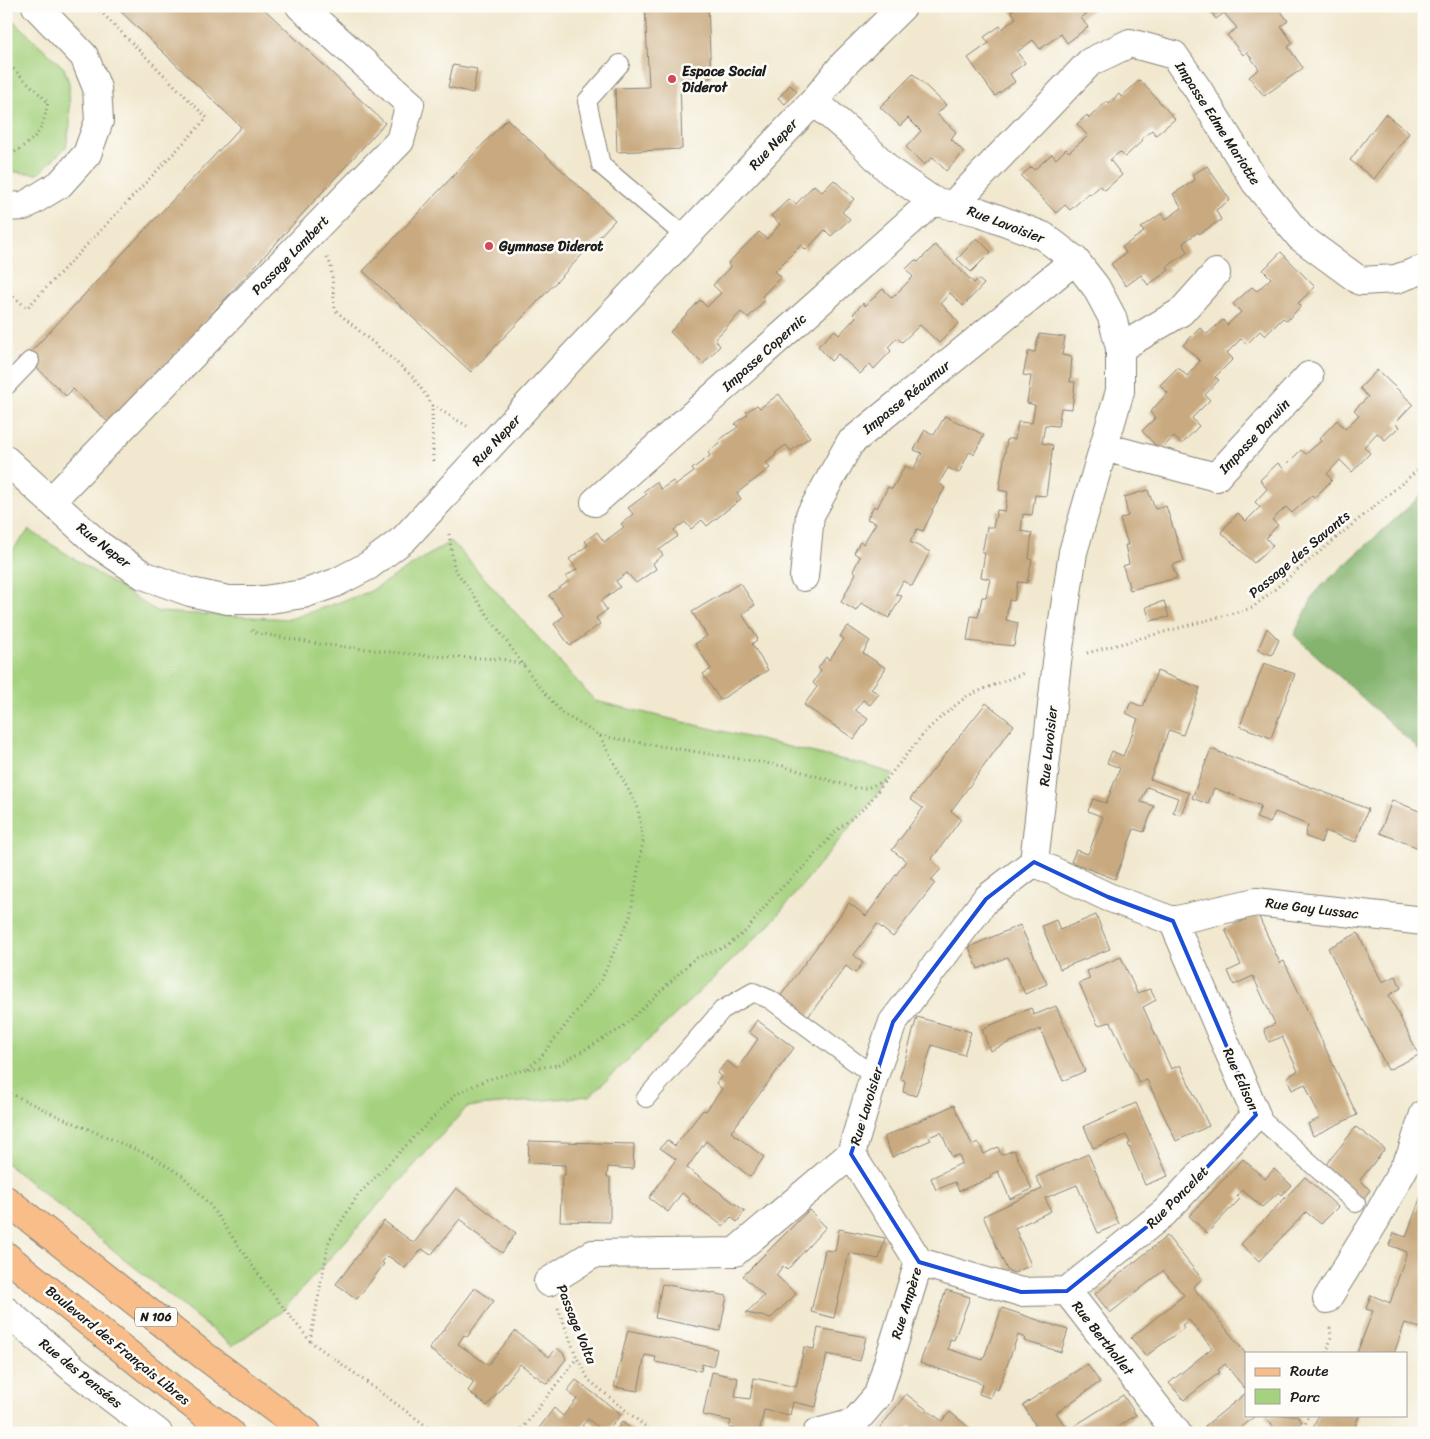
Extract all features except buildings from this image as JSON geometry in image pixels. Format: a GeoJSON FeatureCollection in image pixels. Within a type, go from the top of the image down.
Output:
{"type":"FeatureCollection","features":[{"type":"Feature","properties":{"kind":"main road","name":"N 106"},"geometry":{"type":"LineString","coordinates":[[6,1200],[202,1354],[307,1433]]}},
{"type":"Feature","properties":{"kind":"main road","name":"Boulevard des Français Libres"},"geometry":{"type":"LineString","coordinates":[[6,1256],[230,1433]]}},
{"type":"Feature","properties":{"kind":"street"},"geometry":{"type":"LineString","coordinates":[[6,207],[24,206],[60,184],[87,154],[99,122],[97,88],[84,56],[36,6]]}},
{"type":"Feature","properties":{"kind":"street","name":"Passage Lambert"},"geometry":{"type":"LineString","coordinates":[[51,501],[400,141],[410,104],[300,6]]}},
{"type":"Feature","properties":{"kind":"street","name":"Rue Neper"},"geometry":{"type":"LineString","coordinates":[[6,460],[99,546],[143,575],[190,592],[228,600],[264,600],[303,594],[335,583],[368,566],[404,539],[814,101],[844,64],[903,6]]}},
{"type":"Feature","properties":{"kind":"street","name":"Impasse Edme Mariotte"},"geometry":{"type":"LineString","coordinates":[[942,203],[1090,62],[1130,43],[1174,55],[1197,88],[1256,183],[1300,237],[1360,281],[1396,279],[1424,269]]}},
{"type":"Feature","properties":{"kind":"street","name":"Rue Lavoisier"},"geometry":{"type":"LineString","coordinates":[[548,1282],[593,1254],[735,1252],[851,1154],[874,1076],[893,1022],[986,899],[1034,862],[1057,662],[1073,552],[1120,391],[1120,348],[1112,316],[1096,287],[1075,260],[1043,236],[980,212],[942,203],[891,172],[859,140],[814,101]]}},
{"type":"Feature","properties":{"kind":"street","name":"Impasse Copernic"},"geometry":{"type":"LineString","coordinates":[[595,502],[942,203]]}},
{"type":"Feature","properties":{"kind":"street","name":"Impasse Réaumur"},"geometry":{"type":"LineString","coordinates":[[804,577],[810,515],[850,444],[1075,260]]}},
{"type":"Feature","properties":{"kind":"street"},"geometry":{"type":"LineString","coordinates":[[1120,348],[1181,312],[1216,273]]}},
{"type":"Feature","properties":{"kind":"street","name":"Impasse Darwin"},"geometry":{"type":"LineString","coordinates":[[1104,447],[1216,477],[1309,376]]}},
{"type":"Feature","properties":{"kind":"street"},"geometry":{"type":"LineString","coordinates":[[1034,862],[1108,897],[1173,921]]}},
{"type":"Feature","properties":{"kind":"street","name":"Rue Gay Lussac"},"geometry":{"type":"LineString","coordinates":[[1173,921],[1256,902],[1424,921]]}},
{"type":"Feature","properties":{"kind":"street","name":"Rue Edison"},"geometry":{"type":"LineString","coordinates":[[1173,921],[1256,1114]]}},
{"type":"Feature","properties":{"kind":"street","name":"Rue Poncelet"},"geometry":{"type":"LineString","coordinates":[[1067,1291],[1164,1213],[1256,1114]]}},
{"type":"Feature","properties":{"kind":"street"},"geometry":{"type":"LineString","coordinates":[[1327,1299],[1375,1220],[1410,1155],[1424,1114]]}},
{"type":"Feature","properties":{"kind":"street","name":"Rue Ampère"},"geometry":{"type":"LineString","coordinates":[[818,1433],[854,1423],[878,1395],[920,1262],[851,1154]]}},
{"type":"Feature","properties":{"kind":"street","name":"Rue Berthollet"},"geometry":{"type":"LineString","coordinates":[[920,1262],[1021,1292],[1067,1291],[1177,1433]]}},
{"type":"Feature","properties":{"kind":"street","name":"Rue des Pensées"},"geometry":{"type":"LineString","coordinates":[[6,1311],[75,1370],[158,1433]]}},
{"type":"Feature","properties":{"kind":"lane"},"geometry":{"type":"LineString","coordinates":[[620,64],[587,100],[601,165],[686,237]]}},
{"type":"Feature","properties":{"kind":"lane"},"geometry":{"type":"LineString","coordinates":[[6,386],[30,361]]}},
{"type":"Feature","properties":{"kind":"lane"},"geometry":{"type":"LineString","coordinates":[[646,1098],[722,1010],[753,992],[771,1000],[874,1076]]}},
{"type":"Feature","properties":{"kind":"lane","name":"Rue Edison"},"geometry":{"type":"LineString","coordinates":[[1256,1114],[1356,1203]]}},
{"type":"Feature","properties":{"kind":"path"},"geometry":{"type":"LineString","coordinates":[[6,290],[27,308],[207,118],[95,6]]}},
{"type":"Feature","properties":{"kind":"path"},"geometry":{"type":"LineString","coordinates":[[6,62],[48,102],[44,123],[34,139],[12,154],[6,153]]}},
{"type":"Feature","properties":{"kind":"path"},"geometry":{"type":"LineString","coordinates":[[312,232],[331,265],[335,310],[412,376],[432,404],[477,432],[504,431]]}},
{"type":"Feature","properties":{"kind":"path"},"geometry":{"type":"LineString","coordinates":[[432,404],[434,506]]}},
{"type":"Feature","properties":{"kind":"path","name":"Passage des Savants"},"geometry":{"type":"LineString","coordinates":[[310,1341],[329,1240],[358,1195],[455,1095],[485,1080],[527,1069],[558,1064],[622,1028],[694,959],[728,946],[746,931],[774,895],[808,863],[837,830],[867,806],[925,732],[967,696],[1057,662],[1252,608],[1424,465]]}},
{"type":"Feature","properties":{"kind":"path"},"geometry":{"type":"LineString","coordinates":[[449,531],[454,568],[524,665],[562,713],[600,736],[783,766],[855,788],[867,788],[885,781]]}},
{"type":"Feature","properties":{"kind":"path"},"geometry":{"type":"LineString","coordinates":[[228,600],[253,632],[318,644],[430,656],[502,659],[524,665]]}},
{"type":"Feature","properties":{"kind":"path"},"geometry":{"type":"LineString","coordinates":[[527,1069],[540,1058],[601,980],[630,917],[643,841],[638,808],[600,736]]}},
{"type":"Feature","properties":{"kind":"path"},"geometry":{"type":"LineString","coordinates":[[6,1091],[53,1114],[151,1156],[183,1176],[210,1205],[268,1288],[310,1341],[436,1433]]}},
{"type":"Feature","properties":{"kind":"path","name":"Passage Volta"},"geometry":{"type":"LineString","coordinates":[[548,1282],[577,1358],[589,1380],[653,1433]]}},
{"type":"Feature","properties":{"kind":"path"},"geometry":{"type":"LineString","coordinates":[[519,1433],[577,1358]]}},
{"type":"Feature","properties":{"kind":"path"},"geometry":{"type":"LineString","coordinates":[[1303,1433],[1308,1416]]}},
{"type":"Feature","properties":{"kind":"highlighted area"},"geometry":{"type":"Polygon","coordinates":[[[1034,862],[1108,897],[1173,921],[1256,1115],[1164,1213],[1067,1291],[1021,1292],[919,1262],[851,1154],[893,1022],[986,899],[1034,862]]]}},
{"type":"Feature","properties":{"kind":"green space"},"geometry":{"type":"Polygon","coordinates":[[[6,14],[64,68],[69,83],[70,124],[66,147],[38,174],[6,171],[6,14]]]}},
{"type":"Feature","properties":{"kind":"green space"},"geometry":{"type":"Polygon","coordinates":[[[1424,493],[1424,754],[1294,635],[1316,591],[1424,493]]]}},
{"type":"Feature","properties":{"kind":"green space"},"geometry":{"type":"Polygon","coordinates":[[[29,530],[158,612],[290,619],[369,592],[451,541],[595,701],[869,766],[894,774],[770,924],[590,1096],[467,1107],[281,1312],[232,1346],[6,1163],[6,558],[29,530]]]}},
{"type":"Feature","properties":{"kind":"place","name":"Espace Social Diderot"},"geometry":{"type":"Point","coordinates":[672,79]}},
{"type":"Feature","properties":{"kind":"place","name":"Gymnase Diderot"},"geometry":{"type":"Point","coordinates":[489,246]}}]}
